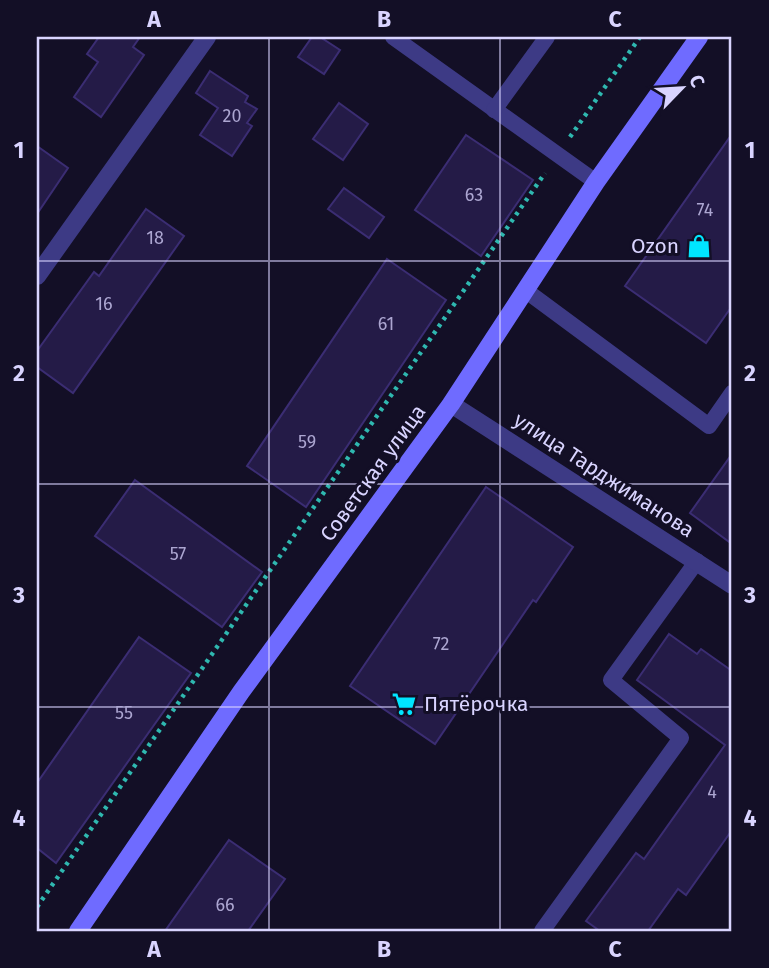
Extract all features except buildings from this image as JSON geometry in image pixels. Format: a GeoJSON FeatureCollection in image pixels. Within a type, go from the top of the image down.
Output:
{"type":"FeatureCollection","features":[{"type":"Feature","properties":{"kind":"main road","name":"Советская улица"},"geometry":{"type":"LineString","coordinates":[[78,931],[241,692],[451,404],[596,182],[699,37]]}},
{"type":"Feature","properties":{"kind":"street"},"geometry":{"type":"LineString","coordinates":[[37,276],[207,37]]}},
{"type":"Feature","properties":{"kind":"street","name":"улица Тарджиманова"},"geometry":{"type":"LineString","coordinates":[[451,404],[732,584]]}},
{"type":"Feature","properties":{"kind":"lane"},"geometry":{"type":"LineString","coordinates":[[393,37],[596,182]]}},
{"type":"Feature","properties":{"kind":"lane"},"geometry":{"type":"LineString","coordinates":[[494,110],[547,37]]}},
{"type":"Feature","properties":{"kind":"lane"},"geometry":{"type":"LineString","coordinates":[[525,290],[709,426],[732,393]]}},
{"type":"Feature","properties":{"kind":"lane"},"geometry":{"type":"LineString","coordinates":[[542,931],[681,738],[611,680],[697,561]]}},
{"type":"Feature","properties":{"kind":"path"},"geometry":{"type":"LineString","coordinates":[[37,907],[640,37]]}},
{"type":"Feature","properties":{"kind":"place","name":"Ozon"},"geometry":{"type":"Point","coordinates":[699,246]}},
{"type":"Feature","properties":{"kind":"place","name":"Пятёрочка"},"geometry":{"type":"Point","coordinates":[404,704]}}]}
